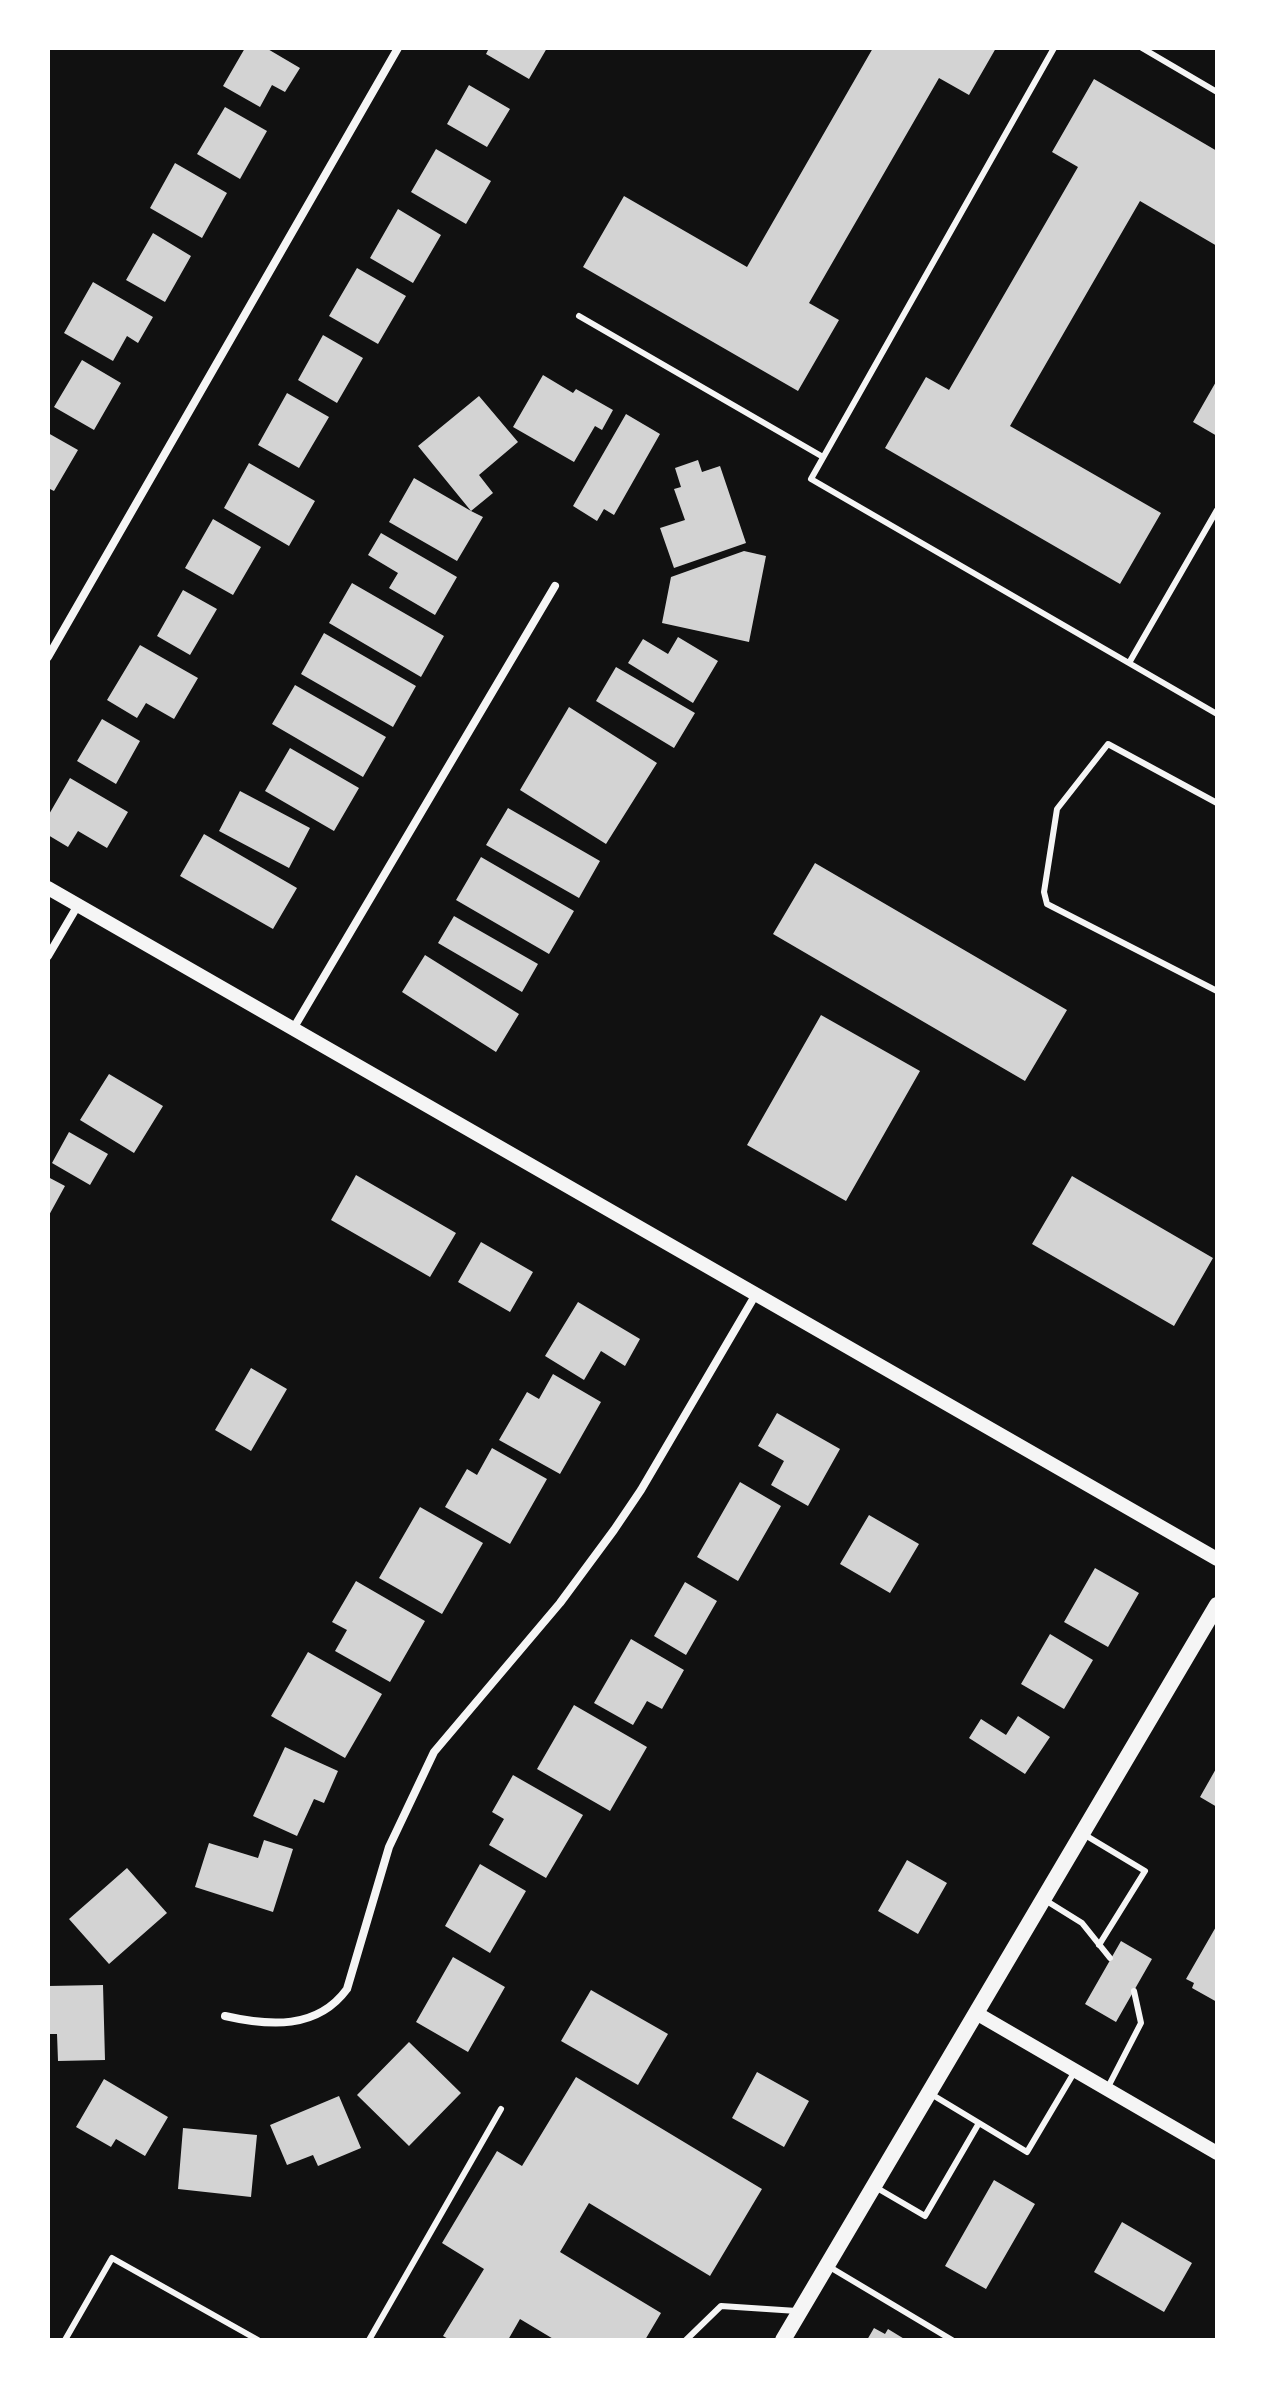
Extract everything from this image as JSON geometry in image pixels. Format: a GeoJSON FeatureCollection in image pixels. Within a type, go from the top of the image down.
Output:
{"type":"FeatureCollection","features":[{"type":"Feature","properties":{"kind":"main road"},"geometry":{"type":"LineString","coordinates":[[783,2340],[1217,1605]]}},
{"type":"Feature","properties":{"kind":"street"},"geometry":{"type":"LineString","coordinates":[[48,657],[398,48]]}},
{"type":"Feature","properties":{"kind":"street"},"geometry":{"type":"LineString","coordinates":[[293,1029],[555,586]]}},
{"type":"Feature","properties":{"kind":"street"},"geometry":{"type":"LineString","coordinates":[[48,888],[1217,1559]]}},
{"type":"Feature","properties":{"kind":"street"},"geometry":{"type":"LineString","coordinates":[[48,956],[78,905]]}},
{"type":"Feature","properties":{"kind":"street"},"geometry":{"type":"LineString","coordinates":[[225,2016],[259,2024],[293,2022],[326,2011],[347,1989],[389,1847],[434,1752],[560,1603],[614,1530],[641,1490],[756,1294]]}},
{"type":"Feature","properties":{"kind":"street"},"geometry":{"type":"LineString","coordinates":[[976,2013],[1217,2153]]}},
{"type":"Feature","properties":{"kind":"lane"},"geometry":{"type":"LineString","coordinates":[[1054,48],[811,479],[1217,714]]}},
{"type":"Feature","properties":{"kind":"lane"},"geometry":{"type":"LineString","coordinates":[[1142,48],[1217,92]]}},
{"type":"Feature","properties":{"kind":"lane"},"geometry":{"type":"LineString","coordinates":[[579,316],[823,457]]}},
{"type":"Feature","properties":{"kind":"lane"},"geometry":{"type":"LineString","coordinates":[[1129,663],[1217,510]]}},
{"type":"Feature","properties":{"kind":"lane"},"geometry":{"type":"LineString","coordinates":[[1217,803],[1108,744],[1057,809],[1044,892],[1047,904],[1217,991]]}},
{"type":"Feature","properties":{"kind":"lane"},"geometry":{"type":"LineString","coordinates":[[1082,1833],[1145,1871],[1099,1945]]}},
{"type":"Feature","properties":{"kind":"lane"},"geometry":{"type":"LineString","coordinates":[[1043,1899],[1082,1923],[1110,1958]]}},
{"type":"Feature","properties":{"kind":"lane"},"geometry":{"type":"LineString","coordinates":[[1107,2089],[1141,2023],[1134,1991]]}},
{"type":"Feature","properties":{"kind":"lane"},"geometry":{"type":"LineString","coordinates":[[929,2092],[1027,2152],[1075,2071]]}},
{"type":"Feature","properties":{"kind":"lane"},"geometry":{"type":"LineString","coordinates":[[369,2340],[501,2109]]}},
{"type":"Feature","properties":{"kind":"lane"},"geometry":{"type":"LineString","coordinates":[[874,2186],[925,2216],[979,2123]]}},
{"type":"Feature","properties":{"kind":"lane"},"geometry":{"type":"LineString","coordinates":[[65,2340],[112,2258],[258,2340]]}},
{"type":"Feature","properties":{"kind":"lane"},"geometry":{"type":"LineString","coordinates":[[826,2266],[952,2340]]}},
{"type":"Feature","properties":{"kind":"lane"},"geometry":{"type":"LineString","coordinates":[[686,2340],[721,2306],[799,2312]]}},
{"type":"Feature","properties":{"kind":"building"},"geometry":{"type":"Polygon","coordinates":[[[245,48],[266,48],[300,68],[285,92],[272,85],[260,107],[223,86],[245,48]]]}},
{"type":"Feature","properties":{"kind":"building"},"geometry":{"type":"Polygon","coordinates":[[[489,48],[547,48],[529,79],[486,54],[489,48]]]}},
{"type":"Feature","properties":{"kind":"building"},"geometry":{"type":"Polygon","coordinates":[[[873,48],[996,48],[969,95],[939,78],[809,303],[839,320],[798,391],[583,267],[624,196],[747,267],[873,48]]]}},
{"type":"Feature","properties":{"kind":"building"},"geometry":{"type":"Polygon","coordinates":[[[1094,79],[1217,151],[1217,246],[1140,201],[1010,426],[1161,513],[1120,584],[885,448],[926,377],[949,390],[1078,167],[1052,152],[1094,79]]]}},
{"type":"Feature","properties":{"kind":"building"},"geometry":{"type":"Polygon","coordinates":[[[469,85],[510,109],[487,147],[447,124],[469,85]]]}},
{"type":"Feature","properties":{"kind":"building"},"geometry":{"type":"Polygon","coordinates":[[[225,107],[267,131],[240,179],[197,154],[225,107]]]}},
{"type":"Feature","properties":{"kind":"building"},"geometry":{"type":"Polygon","coordinates":[[[436,149],[491,181],[466,224],[411,192],[436,149]]]}},
{"type":"Feature","properties":{"kind":"building"},"geometry":{"type":"Polygon","coordinates":[[[175,163],[227,193],[202,238],[150,208],[175,163]]]}},
{"type":"Feature","properties":{"kind":"building"},"geometry":{"type":"Polygon","coordinates":[[[398,209],[441,235],[413,283],[370,258],[398,209]]]}},
{"type":"Feature","properties":{"kind":"building"},"geometry":{"type":"Polygon","coordinates":[[[153,233],[191,256],[165,302],[126,280],[153,233]]]}},
{"type":"Feature","properties":{"kind":"building"},"geometry":{"type":"Polygon","coordinates":[[[357,268],[406,296],[378,344],[329,316],[357,268]]]}},
{"type":"Feature","properties":{"kind":"building"},"geometry":{"type":"Polygon","coordinates":[[[93,282],[153,317],[138,343],[127,336],[113,361],[64,333],[93,282]]]}},
{"type":"Feature","properties":{"kind":"building"},"geometry":{"type":"Polygon","coordinates":[[[323,335],[363,358],[337,403],[298,380],[323,335]]]}},
{"type":"Feature","properties":{"kind":"building"},"geometry":{"type":"Polygon","coordinates":[[[82,360],[121,383],[94,430],[54,407],[82,360]]]}},
{"type":"Feature","properties":{"kind":"building"},"geometry":{"type":"Polygon","coordinates":[[[543,375],[573,393],[576,389],[613,410],[602,430],[595,426],[574,462],[513,427],[543,375]]]}},
{"type":"Feature","properties":{"kind":"building"},"geometry":{"type":"Polygon","coordinates":[[[1217,380],[1217,436],[1193,422],[1217,380]]]}},
{"type":"Feature","properties":{"kind":"building"},"geometry":{"type":"Polygon","coordinates":[[[287,393],[329,417],[299,468],[258,445],[287,393]]]}},
{"type":"Feature","properties":{"kind":"building"},"geometry":{"type":"Polygon","coordinates":[[[479,396],[518,442],[479,475],[493,493],[471,511],[418,446],[479,396]]]}},
{"type":"Feature","properties":{"kind":"building"},"geometry":{"type":"Polygon","coordinates":[[[626,414],[660,434],[614,515],[604,509],[597,521],[573,506],[626,414]]]}},
{"type":"Feature","properties":{"kind":"building"},"geometry":{"type":"Polygon","coordinates":[[[48,433],[78,450],[54,491],[48,488],[48,433]]]}},
{"type":"Feature","properties":{"kind":"building"},"geometry":{"type":"Polygon","coordinates":[[[698,460],[702,472],[720,466],[746,543],[674,568],[660,528],[685,520],[674,489],[681,487],[675,468],[698,460]]]}},
{"type":"Feature","properties":{"kind":"building"},"geometry":{"type":"Polygon","coordinates":[[[249,463],[315,501],[289,546],[224,508],[249,463]]]}},
{"type":"Feature","properties":{"kind":"building"},"geometry":{"type":"Polygon","coordinates":[[[414,478],[483,517],[457,561],[389,522],[414,478]]]}},
{"type":"Feature","properties":{"kind":"building"},"geometry":{"type":"Polygon","coordinates":[[[213,519],[261,547],[233,595],[185,568],[213,519]]]}},
{"type":"Feature","properties":{"kind":"building"},"geometry":{"type":"Polygon","coordinates":[[[381,533],[457,577],[435,615],[389,588],[398,573],[368,555],[381,533]]]}},
{"type":"Feature","properties":{"kind":"building"},"geometry":{"type":"Polygon","coordinates":[[[744,551],[766,556],[749,642],[662,623],[671,577],[744,551]]]}},
{"type":"Feature","properties":{"kind":"building"},"geometry":{"type":"Polygon","coordinates":[[[352,583],[444,636],[421,677],[329,623],[352,583]]]}},
{"type":"Feature","properties":{"kind":"building"},"geometry":{"type":"Polygon","coordinates":[[[183,590],[217,609],[190,655],[157,636],[183,590]]]}},
{"type":"Feature","properties":{"kind":"building"},"geometry":{"type":"Polygon","coordinates":[[[324,633],[416,686],[393,727],[301,674],[324,633]]]}},
{"type":"Feature","properties":{"kind":"building"},"geometry":{"type":"Polygon","coordinates":[[[678,637],[718,661],[693,703],[628,663],[643,639],[668,654],[678,637]]]}},
{"type":"Feature","properties":{"kind":"building"},"geometry":{"type":"Polygon","coordinates":[[[140,645],[198,678],[174,719],[146,703],[137,718],[107,700],[140,645]]]}},
{"type":"Feature","properties":{"kind":"building"},"geometry":{"type":"Polygon","coordinates":[[[616,667],[695,713],[674,748],[596,701],[616,667]]]}},
{"type":"Feature","properties":{"kind":"building"},"geometry":{"type":"Polygon","coordinates":[[[295,685],[386,737],[363,777],[272,724],[295,685]]]}},
{"type":"Feature","properties":{"kind":"building"},"geometry":{"type":"Polygon","coordinates":[[[569,707],[657,763],[606,844],[520,790],[569,707]]]}},
{"type":"Feature","properties":{"kind":"building"},"geometry":{"type":"Polygon","coordinates":[[[102,719],[140,741],[116,784],[77,761],[102,719]]]}},
{"type":"Feature","properties":{"kind":"building"},"geometry":{"type":"Polygon","coordinates":[[[290,748],[359,788],[334,831],[265,791],[290,748]]]}},
{"type":"Feature","properties":{"kind":"building"},"geometry":{"type":"Polygon","coordinates":[[[70,778],[128,812],[107,848],[78,831],[68,847],[48,835],[48,816],[70,778]]]}},
{"type":"Feature","properties":{"kind":"building"},"geometry":{"type":"Polygon","coordinates":[[[240,791],[310,828],[289,868],[219,831],[240,791]]]}},
{"type":"Feature","properties":{"kind":"building"},"geometry":{"type":"Polygon","coordinates":[[[508,808],[600,861],[579,898],[486,845],[508,808]]]}},
{"type":"Feature","properties":{"kind":"building"},"geometry":{"type":"Polygon","coordinates":[[[204,834],[297,888],[273,929],[180,876],[204,834]]]}},
{"type":"Feature","properties":{"kind":"building"},"geometry":{"type":"Polygon","coordinates":[[[481,857],[574,911],[549,954],[456,900],[481,857]]]}},
{"type":"Feature","properties":{"kind":"building"},"geometry":{"type":"Polygon","coordinates":[[[815,863],[1067,1010],[1025,1081],[773,934],[815,863]]]}},
{"type":"Feature","properties":{"kind":"building"},"geometry":{"type":"Polygon","coordinates":[[[454,916],[538,964],[522,992],[438,943],[454,916]]]}},
{"type":"Feature","properties":{"kind":"building"},"geometry":{"type":"Polygon","coordinates":[[[425,955],[519,1014],[496,1052],[402,992],[425,955]]]}},
{"type":"Feature","properties":{"kind":"building"},"geometry":{"type":"Polygon","coordinates":[[[821,1015],[920,1071],[846,1201],[747,1145],[821,1015]]]}},
{"type":"Feature","properties":{"kind":"building"},"geometry":{"type":"Polygon","coordinates":[[[109,1074],[163,1106],[134,1153],[80,1120],[109,1074]]]}},
{"type":"Feature","properties":{"kind":"building"},"geometry":{"type":"Polygon","coordinates":[[[69,1132],[108,1154],[90,1185],[52,1163],[69,1132]]]}},
{"type":"Feature","properties":{"kind":"building"},"geometry":{"type":"Polygon","coordinates":[[[356,1175],[456,1233],[430,1277],[331,1220],[356,1175]]]}},
{"type":"Feature","properties":{"kind":"building"},"geometry":{"type":"Polygon","coordinates":[[[1072,1176],[1213,1258],[1174,1326],[1032,1244],[1072,1176]]]}},
{"type":"Feature","properties":{"kind":"building"},"geometry":{"type":"Polygon","coordinates":[[[48,1177],[65,1186],[48,1217],[48,1177]]]}},
{"type":"Feature","properties":{"kind":"building"},"geometry":{"type":"Polygon","coordinates":[[[481,1242],[533,1272],[510,1312],[458,1282],[481,1242]]]}},
{"type":"Feature","properties":{"kind":"building"},"geometry":{"type":"Polygon","coordinates":[[[578,1302],[640,1339],[625,1366],[601,1351],[584,1380],[545,1356],[578,1302]]]}},
{"type":"Feature","properties":{"kind":"building"},"geometry":{"type":"Polygon","coordinates":[[[251,1368],[287,1389],[251,1451],[215,1430],[251,1368]]]}},
{"type":"Feature","properties":{"kind":"building"},"geometry":{"type":"Polygon","coordinates":[[[553,1374],[601,1402],[560,1474],[499,1440],[527,1392],[539,1399],[553,1374]]]}},
{"type":"Feature","properties":{"kind":"building"},"geometry":{"type":"Polygon","coordinates":[[[777,1413],[840,1449],[808,1506],[771,1485],[784,1461],[758,1446],[777,1413]]]}},
{"type":"Feature","properties":{"kind":"building"},"geometry":{"type":"Polygon","coordinates":[[[492,1448],[547,1479],[510,1544],[445,1507],[467,1469],[477,1475],[492,1448]]]}},
{"type":"Feature","properties":{"kind":"building"},"geometry":{"type":"Polygon","coordinates":[[[740,1482],[781,1506],[738,1581],[697,1557],[740,1482]]]}},
{"type":"Feature","properties":{"kind":"building"},"geometry":{"type":"Polygon","coordinates":[[[420,1507],[483,1543],[442,1614],[379,1578],[420,1507]]]}},
{"type":"Feature","properties":{"kind":"building"},"geometry":{"type":"Polygon","coordinates":[[[869,1515],[919,1544],[890,1593],[840,1564],[869,1515]]]}},
{"type":"Feature","properties":{"kind":"building"},"geometry":{"type":"Polygon","coordinates":[[[1095,1568],[1139,1593],[1108,1647],[1064,1622],[1095,1568]]]}},
{"type":"Feature","properties":{"kind":"building"},"geometry":{"type":"Polygon","coordinates":[[[356,1581],[425,1621],[390,1682],[335,1651],[347,1630],[332,1622],[356,1581]]]}},
{"type":"Feature","properties":{"kind":"building"},"geometry":{"type":"Polygon","coordinates":[[[685,1582],[717,1601],[686,1655],[654,1636],[685,1582]]]}},
{"type":"Feature","properties":{"kind":"building"},"geometry":{"type":"Polygon","coordinates":[[[1050,1634],[1093,1660],[1064,1709],[1021,1684],[1050,1634]]]}},
{"type":"Feature","properties":{"kind":"building"},"geometry":{"type":"Polygon","coordinates":[[[631,1639],[684,1670],[662,1709],[647,1701],[633,1725],[594,1703],[631,1639]]]}},
{"type":"Feature","properties":{"kind":"building"},"geometry":{"type":"Polygon","coordinates":[[[308,1652],[382,1694],[345,1758],[271,1716],[308,1652]]]}},
{"type":"Feature","properties":{"kind":"building"},"geometry":{"type":"Polygon","coordinates":[[[574,1705],[647,1747],[610,1811],[537,1769],[574,1705]]]}},
{"type":"Feature","properties":{"kind":"building"},"geometry":{"type":"Polygon","coordinates":[[[1018,1716],[1050,1737],[1025,1774],[969,1738],[981,1719],[1006,1735],[1018,1716]]]}},
{"type":"Feature","properties":{"kind":"building"},"geometry":{"type":"Polygon","coordinates":[[[285,1747],[338,1771],[324,1803],[314,1799],[297,1836],[253,1816],[285,1747]]]}},
{"type":"Feature","properties":{"kind":"building"},"geometry":{"type":"Polygon","coordinates":[[[1217,1767],[1217,1807],[1200,1797],[1217,1767]]]}},
{"type":"Feature","properties":{"kind":"building"},"geometry":{"type":"Polygon","coordinates":[[[513,1775],[583,1815],[546,1878],[489,1845],[504,1819],[492,1812],[513,1775]]]}},
{"type":"Feature","properties":{"kind":"building"},"geometry":{"type":"Polygon","coordinates":[[[264,1840],[293,1849],[273,1912],[195,1887],[209,1843],[258,1858],[264,1840]]]}},
{"type":"Feature","properties":{"kind":"building"},"geometry":{"type":"Polygon","coordinates":[[[907,1860],[947,1883],[918,1934],[878,1911],[907,1860]]]}},
{"type":"Feature","properties":{"kind":"building"},"geometry":{"type":"Polygon","coordinates":[[[480,1864],[526,1891],[490,1953],[445,1926],[480,1864]]]}},
{"type":"Feature","properties":{"kind":"building"},"geometry":{"type":"Polygon","coordinates":[[[127,1868],[167,1913],[109,1964],[69,1919],[127,1868]]]}},
{"type":"Feature","properties":{"kind":"building"},"geometry":{"type":"Polygon","coordinates":[[[1217,1925],[1217,2002],[1192,1988],[1194,1983],[1186,1979],[1217,1925]]]}},
{"type":"Feature","properties":{"kind":"building"},"geometry":{"type":"Polygon","coordinates":[[[1121,1941],[1152,1959],[1116,2022],[1085,2004],[1121,1941]]]}},
{"type":"Feature","properties":{"kind":"building"},"geometry":{"type":"Polygon","coordinates":[[[453,1957],[505,1987],[468,2052],[416,2022],[453,1957]]]}},
{"type":"Feature","properties":{"kind":"building"},"geometry":{"type":"Polygon","coordinates":[[[103,1985],[105,2060],[58,2061],[57,2034],[48,2034],[48,1986],[103,1985]]]}},
{"type":"Feature","properties":{"kind":"building"},"geometry":{"type":"Polygon","coordinates":[[[591,1990],[668,2034],[638,2085],[561,2041],[591,1990]]]}},
{"type":"Feature","properties":{"kind":"building"},"geometry":{"type":"Polygon","coordinates":[[[409,2042],[461,2093],[409,2146],[357,2095],[409,2042]]]}},
{"type":"Feature","properties":{"kind":"building"},"geometry":{"type":"Polygon","coordinates":[[[757,2072],[809,2101],[784,2147],[732,2118],[757,2072]]]}},
{"type":"Feature","properties":{"kind":"building"},"geometry":{"type":"Polygon","coordinates":[[[576,2077],[762,2189],[710,2276],[589,2203],[560,2252],[661,2313],[645,2340],[555,2340],[520,2319],[508,2340],[450,2340],[443,2336],[484,2269],[442,2243],[497,2151],[522,2166],[576,2077]]]}},
{"type":"Feature","properties":{"kind":"building"},"geometry":{"type":"Polygon","coordinates":[[[104,2079],[168,2117],[145,2156],[116,2139],[111,2147],[76,2127],[104,2079]]]}},
{"type":"Feature","properties":{"kind":"building"},"geometry":{"type":"Polygon","coordinates":[[[339,2096],[361,2148],[318,2166],[313,2155],[287,2165],[270,2125],[339,2096]]]}},
{"type":"Feature","properties":{"kind":"building"},"geometry":{"type":"Polygon","coordinates":[[[183,2128],[257,2135],[251,2197],[178,2189],[183,2128]]]}},
{"type":"Feature","properties":{"kind":"building"},"geometry":{"type":"Polygon","coordinates":[[[994,2180],[1035,2204],[986,2289],[945,2266],[994,2180]]]}},
{"type":"Feature","properties":{"kind":"building"},"geometry":{"type":"Polygon","coordinates":[[[1122,2222],[1192,2263],[1164,2312],[1094,2272],[1122,2222]]]}},
{"type":"Feature","properties":{"kind":"building"},"geometry":{"type":"Polygon","coordinates":[[[874,2328],[885,2334],[888,2329],[906,2340],[867,2340],[874,2328]]]}}]}
